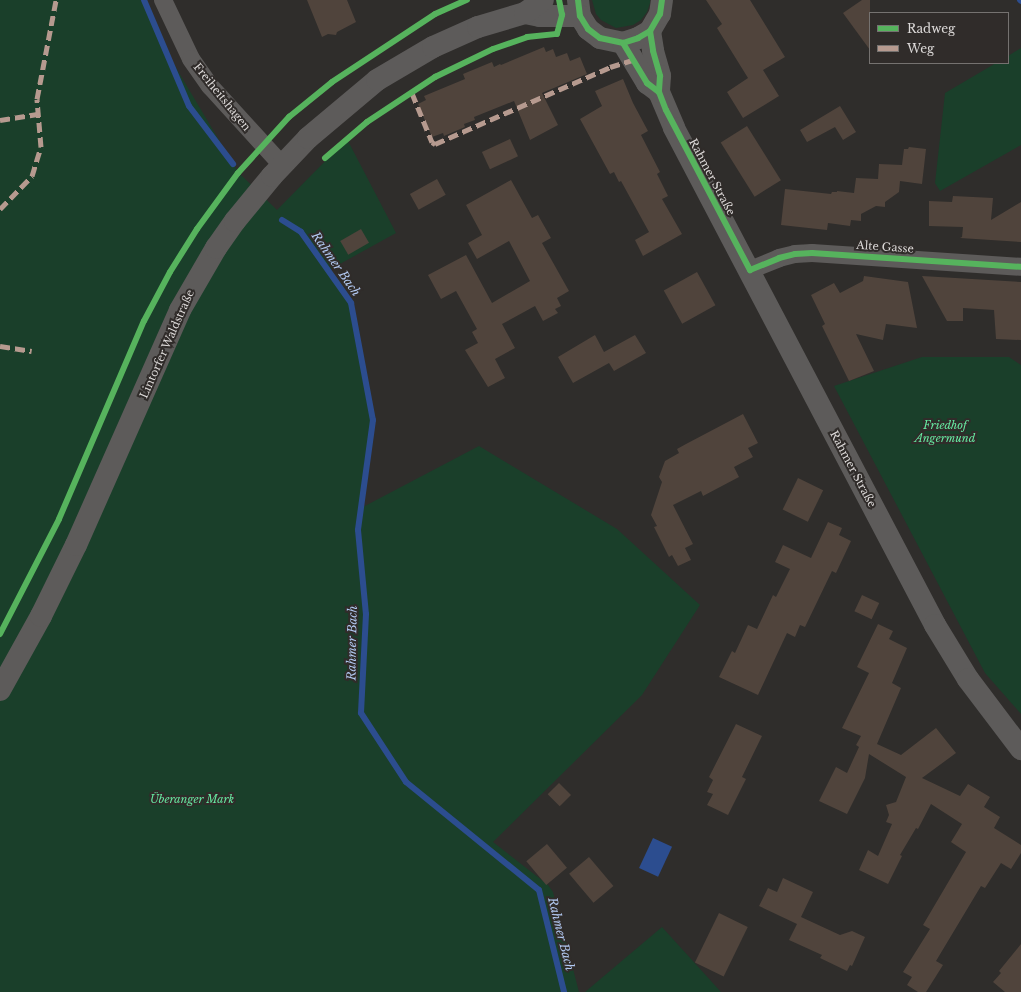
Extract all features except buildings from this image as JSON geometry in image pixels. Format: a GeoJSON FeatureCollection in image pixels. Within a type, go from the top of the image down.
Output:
{"type":"FeatureCollection","features":[{"type":"Feature","properties":{"kind":"main road","name":"Lintorfer Waldstraße"},"geometry":{"type":"LineString","coordinates":[[0,690],[41,616],[76,545],[150,381],[163,347],[196,280],[235,220],[282,165],[308,138],[352,100],[396,68],[433,48],[478,27],[525,13],[543,0]]}},
{"type":"Feature","properties":{"kind":"main road"},"geometry":{"type":"LineString","coordinates":[[525,13],[540,16],[579,8],[588,28],[600,38],[623,43],[638,38],[650,31],[660,14],[662,0]]}},
{"type":"Feature","properties":{"kind":"main road","name":"Rahmer Straße"},"geometry":{"type":"LineString","coordinates":[[650,31],[653,51],[660,76],[659,92],[674,128],[750,270],[935,625],[968,679],[1021,749]]}},
{"type":"Feature","properties":{"kind":"main road","name":"Rahmer Straße"},"geometry":{"type":"LineString","coordinates":[[623,43],[648,83],[659,92]]}},
{"type":"Feature","properties":{"kind":"street","name":"Freiheitshagen"},"geometry":{"type":"LineString","coordinates":[[163,0],[191,59],[210,86],[282,165]]}},
{"type":"Feature","properties":{"kind":"street","name":"Alte Gasse"},"geometry":{"type":"LineString","coordinates":[[750,270],[780,258],[795,254],[812,253],[1021,267]]}},
{"type":"Feature","properties":{"kind":"green space","name":"Überanger Mark"},"geometry":{"type":"Polygon","coordinates":[[[0,0],[142,0],[172,61],[238,172],[277,210],[347,139],[396,233],[329,270],[302,231],[290,223],[308,240],[318,258],[351,303],[372,421],[371,429],[373,442],[362,492],[356,531],[365,596],[360,530],[363,507],[479,446],[617,529],[700,605],[642,695],[493,842],[548,885],[553,892],[579,992],[0,992],[0,0]],[[366,636],[363,645],[361,697],[363,703],[366,636]],[[529,880],[531,886],[538,892],[545,921],[554,944],[541,890],[529,880]]]}},
{"type":"Feature","properties":{"kind":"green space"},"geometry":{"type":"Polygon","coordinates":[[[592,0],[650,0],[650,3],[647,12],[641,20],[633,25],[616,28],[601,20],[596,14],[592,0]]]}},
{"type":"Feature","properties":{"kind":"green space"},"geometry":{"type":"Polygon","coordinates":[[[1021,48],[1021,145],[940,191],[935,183],[945,93],[994,64],[1009,64],[1009,55],[1021,48]]]}},
{"type":"Feature","properties":{"kind":"green space","name":"Friedhof Angermund"},"geometry":{"type":"Polygon","coordinates":[[[922,357],[1009,357],[1021,365],[1021,714],[985,673],[834,386],[922,357]]]}},
{"type":"Feature","properties":{"kind":"green space"},"geometry":{"type":"Polygon","coordinates":[[[662,927],[721,992],[585,992],[662,927]]]}},
{"type":"Feature","properties":{"kind":"water"},"geometry":{"type":"Polygon","coordinates":[[[653,838],[672,847],[658,877],[639,868],[653,838]]]}},
{"type":"Feature","properties":{"kind":"waterway","name":"Rahmer Bach"},"geometry":{"type":"LineString","coordinates":[[144,0],[189,106],[233,164]]}},
{"type":"Feature","properties":{"kind":"waterway","name":"Rahmer Bach"},"geometry":{"type":"LineString","coordinates":[[282,220],[301,232],[351,303],[373,420],[358,530],[366,614],[361,713],[406,782],[539,890],[564,992]]}},
{"type":"Feature","properties":{"kind":"marked path"},"geometry":{"type":"LineString","coordinates":[[0,209],[32,176],[41,147],[37,99],[56,0]]}},
{"type":"Feature","properties":{"kind":"marked path"},"geometry":{"type":"LineString","coordinates":[[412,93],[432,142],[435,144],[610,67],[633,60]]}},
{"type":"Feature","properties":{"kind":"marked path"},"geometry":{"type":"LineString","coordinates":[[0,120],[38,114]]}},
{"type":"Feature","properties":{"kind":"marked path"},"geometry":{"type":"LineString","coordinates":[[0,346],[32,351]]}},
{"type":"Feature","properties":{"kind":"cycle path"},"geometry":{"type":"LineString","coordinates":[[0,634],[59,519],[144,321],[170,272],[197,229],[238,173],[289,117],[332,82],[435,14],[467,0]]}},
{"type":"Feature","properties":{"kind":"cycle path"},"geometry":{"type":"LineString","coordinates":[[325,158],[367,122],[435,77],[493,49],[527,37],[557,34],[562,15],[559,0]]}},
{"type":"Feature","properties":{"kind":"cycle path"},"geometry":{"type":"LineString","coordinates":[[578,0],[580,16],[588,29],[600,38],[623,43],[638,38],[650,31],[660,14],[662,0]]}},
{"type":"Feature","properties":{"kind":"cycle path"},"geometry":{"type":"LineString","coordinates":[[650,31],[653,51],[660,76],[659,92],[666,110],[750,270],[779,258],[795,254],[812,253],[1021,267]]}},
{"type":"Feature","properties":{"kind":"cycle path"},"geometry":{"type":"LineString","coordinates":[[623,43],[647,83],[659,92]]}}]}
